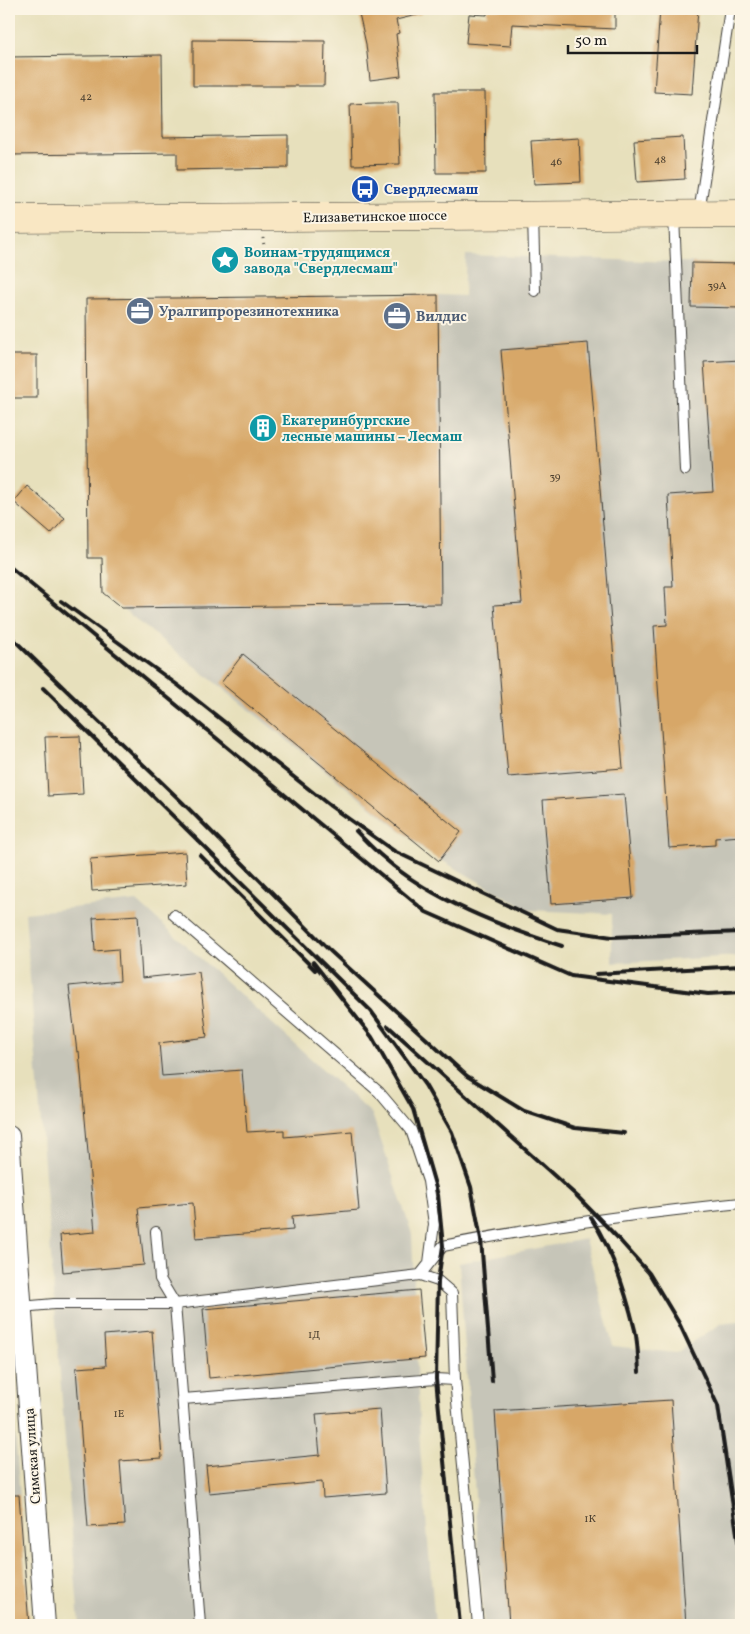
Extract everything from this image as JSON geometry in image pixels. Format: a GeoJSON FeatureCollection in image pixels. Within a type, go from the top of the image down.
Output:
{"type":"FeatureCollection","features":[{"type":"Feature","properties":{"kind":"main road","name":"Елизаветинское шоссе"},"geometry":{"type":"LineString","coordinates":[[9,219],[741,214]]}},
{"type":"Feature","properties":{"kind":"street","name":"Симская улица"},"geometry":{"type":"LineString","coordinates":[[9,1136],[45,1625]]}},
{"type":"Feature","properties":{"kind":"lane"},"geometry":{"type":"LineString","coordinates":[[685,470],[687,213],[730,9]]}},
{"type":"Feature","properties":{"kind":"lane"},"geometry":{"type":"LineString","coordinates":[[533,215],[536,291]]}},
{"type":"Feature","properties":{"kind":"lane"},"geometry":{"type":"LineString","coordinates":[[174,915],[379,1092],[411,1130],[428,1181],[434,1224],[429,1264]]}},
{"type":"Feature","properties":{"kind":"lane"},"geometry":{"type":"LineString","coordinates":[[420,1275],[443,1246],[480,1238],[661,1211],[741,1203]]}},
{"type":"Feature","properties":{"kind":"lane"},"geometry":{"type":"LineString","coordinates":[[156,1232],[160,1279],[175,1304],[200,1625]]}},
{"type":"Feature","properties":{"kind":"lane"},"geometry":{"type":"LineString","coordinates":[[21,1307],[54,1304],[175,1304],[420,1275],[438,1281],[452,1292],[455,1380],[478,1625]]}},
{"type":"Feature","properties":{"kind":"lane"},"geometry":{"type":"LineString","coordinates":[[183,1399],[436,1379],[455,1380]]}},
{"type":"Feature","properties":{"kind":"shaded area"},"geometry":{"type":"Polygon","coordinates":[[[466,255],[741,264],[741,956],[612,963],[612,914],[529,910],[427,852],[103,593],[102,558],[88,558],[86,299],[464,296],[466,255]]]}},
{"type":"Feature","properties":{"kind":"shaded area"},"geometry":{"type":"Polygon","coordinates":[[[137,901],[372,1114],[412,1234],[420,1447],[435,1625],[79,1625],[25,913],[137,901]]]}},
{"type":"Feature","properties":{"kind":"shaded area"},"geometry":{"type":"Polygon","coordinates":[[[585,1239],[613,1346],[676,1353],[722,1323],[741,1322],[741,1625],[484,1625],[459,1263],[585,1239]]]}},
{"type":"Feature","properties":{"kind":"shaded area"},"geometry":{"type":"Polygon","coordinates":[[[9,1346],[29,1625],[9,1625],[9,1346]]]}},
{"type":"Feature","properties":{"kind":"building"},"geometry":{"type":"Polygon","coordinates":[[[358,9],[421,9],[421,14],[396,20],[399,33],[396,34],[401,76],[370,80],[366,44],[358,9]]]}},
{"type":"Feature","properties":{"kind":"building"},"geometry":{"type":"Polygon","coordinates":[[[487,9],[615,9],[615,29],[512,24],[510,46],[466,43],[469,14],[487,15],[487,9]]]}},
{"type":"Feature","properties":{"kind":"building"},"geometry":{"type":"Polygon","coordinates":[[[660,9],[698,9],[692,94],[654,92],[660,9]]]}},
{"type":"Feature","properties":{"kind":"building"},"geometry":{"type":"Polygon","coordinates":[[[193,40],[325,41],[324,86],[193,86],[193,40]]]}},
{"type":"Feature","properties":{"kind":"building"},"geometry":{"type":"Polygon","coordinates":[[[162,55],[163,137],[288,135],[288,168],[177,170],[177,153],[9,155],[9,57],[162,55]]]}},
{"type":"Feature","properties":{"kind":"building"},"geometry":{"type":"Polygon","coordinates":[[[435,92],[485,92],[486,173],[436,173],[435,92]]]}},
{"type":"Feature","properties":{"kind":"building"},"geometry":{"type":"Polygon","coordinates":[[[398,103],[400,164],[352,165],[350,104],[398,103]]]}},
{"type":"Feature","properties":{"kind":"building"},"geometry":{"type":"Polygon","coordinates":[[[683,137],[685,179],[637,182],[634,140],[683,137]]]}},
{"type":"Feature","properties":{"kind":"building"},"geometry":{"type":"Polygon","coordinates":[[[579,138],[581,182],[534,184],[531,141],[579,138]]]}},
{"type":"Feature","properties":{"kind":"building"},"geometry":{"type":"Polygon","coordinates":[[[692,263],[741,264],[741,308],[691,307],[692,263]]]}},
{"type":"Feature","properties":{"kind":"building","name":"Екатеринбургские лесные машины – Лесмаш"},"geometry":{"type":"Polygon","coordinates":[[[438,295],[441,604],[122,608],[103,593],[102,558],[88,558],[86,299],[438,295]]]}},
{"type":"Feature","properties":{"kind":"building"},"geometry":{"type":"Polygon","coordinates":[[[588,343],[623,768],[508,777],[494,605],[522,603],[501,350],[588,343]]]}},
{"type":"Feature","properties":{"kind":"building"},"geometry":{"type":"Polygon","coordinates":[[[9,355],[37,355],[37,398],[9,398],[9,355]]]}},
{"type":"Feature","properties":{"kind":"building"},"geometry":{"type":"Polygon","coordinates":[[[741,360],[741,836],[715,838],[715,845],[669,848],[654,626],[667,625],[665,587],[673,587],[668,495],[713,492],[704,362],[741,360]]]}},
{"type":"Feature","properties":{"kind":"building"},"geometry":{"type":"Polygon","coordinates":[[[27,486],[65,518],[51,534],[14,502],[27,486]]]}},
{"type":"Feature","properties":{"kind":"building"},"geometry":{"type":"Polygon","coordinates":[[[243,654],[461,832],[439,861],[221,683],[243,654]]]}},
{"type":"Feature","properties":{"kind":"building"},"geometry":{"type":"Polygon","coordinates":[[[80,736],[83,794],[48,796],[45,737],[80,736]]]}},
{"type":"Feature","properties":{"kind":"building"},"geometry":{"type":"Polygon","coordinates":[[[624,794],[633,898],[551,904],[543,800],[624,794]]]}},
{"type":"Feature","properties":{"kind":"building"},"geometry":{"type":"Polygon","coordinates":[[[185,852],[187,884],[92,891],[90,859],[185,852]]]}},
{"type":"Feature","properties":{"kind":"building"},"geometry":{"type":"Polygon","coordinates":[[[138,915],[142,978],[199,972],[207,1037],[159,1043],[162,1076],[242,1070],[247,1132],[284,1130],[284,1137],[352,1131],[359,1210],[292,1216],[293,1230],[196,1238],[193,1203],[138,1208],[144,1265],[63,1272],[60,1235],[95,1232],[79,1051],[77,1052],[69,986],[120,981],[118,949],[95,951],[93,918],[138,915]]]}},
{"type":"Feature","properties":{"kind":"building"},"geometry":{"type":"Polygon","coordinates":[[[419,1290],[425,1358],[209,1378],[203,1309],[419,1290]]]}},
{"type":"Feature","properties":{"kind":"building"},"geometry":{"type":"Polygon","coordinates":[[[152,1331],[162,1458],[120,1461],[125,1525],[88,1527],[76,1368],[106,1366],[104,1335],[152,1331]]]}},
{"type":"Feature","properties":{"kind":"building"},"geometry":{"type":"Polygon","coordinates":[[[671,1400],[686,1625],[509,1625],[495,1411],[671,1400]]]}},
{"type":"Feature","properties":{"kind":"building"},"geometry":{"type":"Polygon","coordinates":[[[380,1409],[386,1493],[323,1498],[322,1482],[209,1493],[206,1466],[320,1455],[316,1414],[380,1409]]]}},
{"type":"Feature","properties":{"kind":"building"},"geometry":{"type":"Polygon","coordinates":[[[9,1495],[19,1495],[29,1625],[9,1625],[9,1495]]]}},
{"type":"Feature","properties":{"kind":"railway"},"geometry":{"type":"LineString","coordinates":[[9,566],[426,912],[571,976],[708,994],[741,992]]}},
{"type":"Feature","properties":{"kind":"railway"},"geometry":{"type":"LineString","coordinates":[[61,601],[179,686],[329,805],[394,851],[557,929],[612,937],[741,932]]}},
{"type":"Feature","properties":{"kind":"railway"},"geometry":{"type":"LineString","coordinates":[[9,635],[183,803],[328,949],[467,1076],[524,1111],[575,1128],[624,1133]]}},
{"type":"Feature","properties":{"kind":"railway"},"geometry":{"type":"LineString","coordinates":[[43,688],[371,1011],[425,1085],[452,1132],[471,1187],[481,1239],[492,1381]]}},
{"type":"Feature","properties":{"kind":"railway"},"geometry":{"type":"LineString","coordinates":[[356,831],[377,852],[423,887],[468,911],[562,946]]}},
{"type":"Feature","properties":{"kind":"railway"},"geometry":{"type":"LineString","coordinates":[[200,855],[315,970]]}},
{"type":"Feature","properties":{"kind":"railway"},"geometry":{"type":"LineString","coordinates":[[313,962],[372,1037],[413,1109],[438,1195],[443,1246],[438,1281],[436,1379],[460,1625]]}},
{"type":"Feature","properties":{"kind":"railway"},"geometry":{"type":"LineString","coordinates":[[596,974],[741,966]]}},
{"type":"Feature","properties":{"kind":"railway"},"geometry":{"type":"LineString","coordinates":[[388,1026],[578,1197],[649,1273],[679,1323],[718,1406],[741,1569]]}},
{"type":"Feature","properties":{"kind":"railway"},"geometry":{"type":"LineString","coordinates":[[591,1218],[599,1230],[618,1272],[636,1335],[639,1372]]}},
{"type":"Feature","properties":{"kind":"place","name":"Свердлесмаш"},"geometry":{"type":"Point","coordinates":[365,189]}},
{"type":"Feature","properties":{"kind":"place","name":"Воинам-трудящимся завода \"Свердлесмаш\""},"geometry":{"type":"Point","coordinates":[225,260]}},
{"type":"Feature","properties":{"kind":"place","name":"Уралгипрорезинотехника"},"geometry":{"type":"Point","coordinates":[140,311]}},
{"type":"Feature","properties":{"kind":"place","name":"Вилдис"},"geometry":{"type":"Point","coordinates":[397,316]}},
{"type":"Feature","properties":{"kind":"place","name":"Екатеринбургские лесные машины – Лесмаш"},"geometry":{"type":"Point","coordinates":[263,428]}}]}
